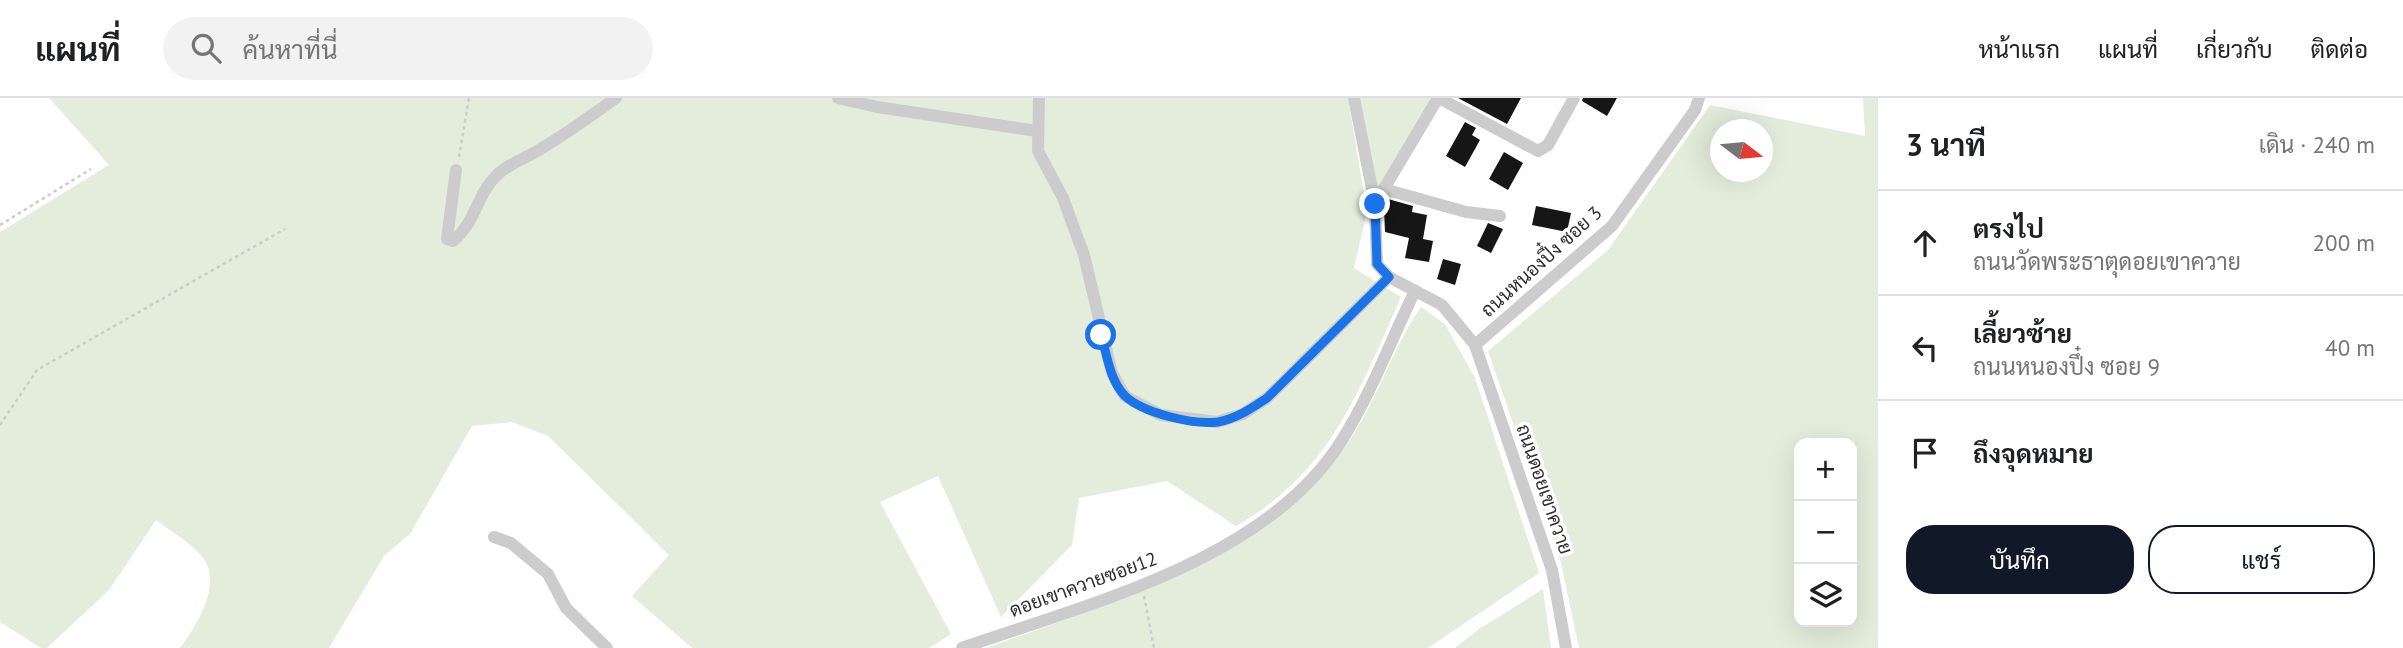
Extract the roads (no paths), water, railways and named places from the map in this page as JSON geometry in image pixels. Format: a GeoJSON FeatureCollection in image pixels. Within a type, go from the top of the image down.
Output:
{"type":"FeatureCollection","features":[{"type":"Feature","properties":{"kind":"street"},"geometry":{"type":"LineString","coordinates":[[456,170],[447,239],[453,241],[465,232],[476,213],[482,190],[500,172],[581,123],[616,98]]}},
{"type":"Feature","properties":{"kind":"street"},"geometry":{"type":"LineString","coordinates":[[838,98],[877,107],[1037,131]]}},
{"type":"Feature","properties":{"kind":"street"},"geometry":{"type":"LineString","coordinates":[[1039,98],[1038,150],[1063,198],[1084,255],[1112,373],[1125,396],[1160,415],[1217,422],[1243,414],[1267,398],[1389,277]]}},
{"type":"Feature","properties":{"kind":"street"},"geometry":{"type":"LineString","coordinates":[[1354,98],[1375,204],[1377,264],[1389,277],[1442,305],[1475,345]]}},
{"type":"Feature","properties":{"kind":"street"},"geometry":{"type":"LineString","coordinates":[[1375,204],[1438,98],[1538,151],[1548,145],[1574,98]]}},
{"type":"Feature","properties":{"kind":"street","name":"ถนนหนองปึ๋ง ซอย 3"},"geometry":{"type":"LineString","coordinates":[[1475,345],[1612,226],[1695,110],[1699,98]]}},
{"type":"Feature","properties":{"kind":"street"},"geometry":{"type":"LineString","coordinates":[[1384,189],[1466,212],[1500,216]]}},
{"type":"Feature","properties":{"kind":"street","name":"ดอยเขาควายซอย12"},"geometry":{"type":"LineString","coordinates":[[962,648],[1142,585],[1265,522],[1308,485],[1342,440],[1415,291]]}},
{"type":"Feature","properties":{"kind":"street","name":"ถนนดอยเขาควาย"},"geometry":{"type":"LineString","coordinates":[[1475,345],[1552,570],[1566,648]]}},
{"type":"Feature","properties":{"kind":"street"},"geometry":{"type":"LineString","coordinates":[[494,537],[511,543],[548,574],[566,608],[607,648]]}}]}
